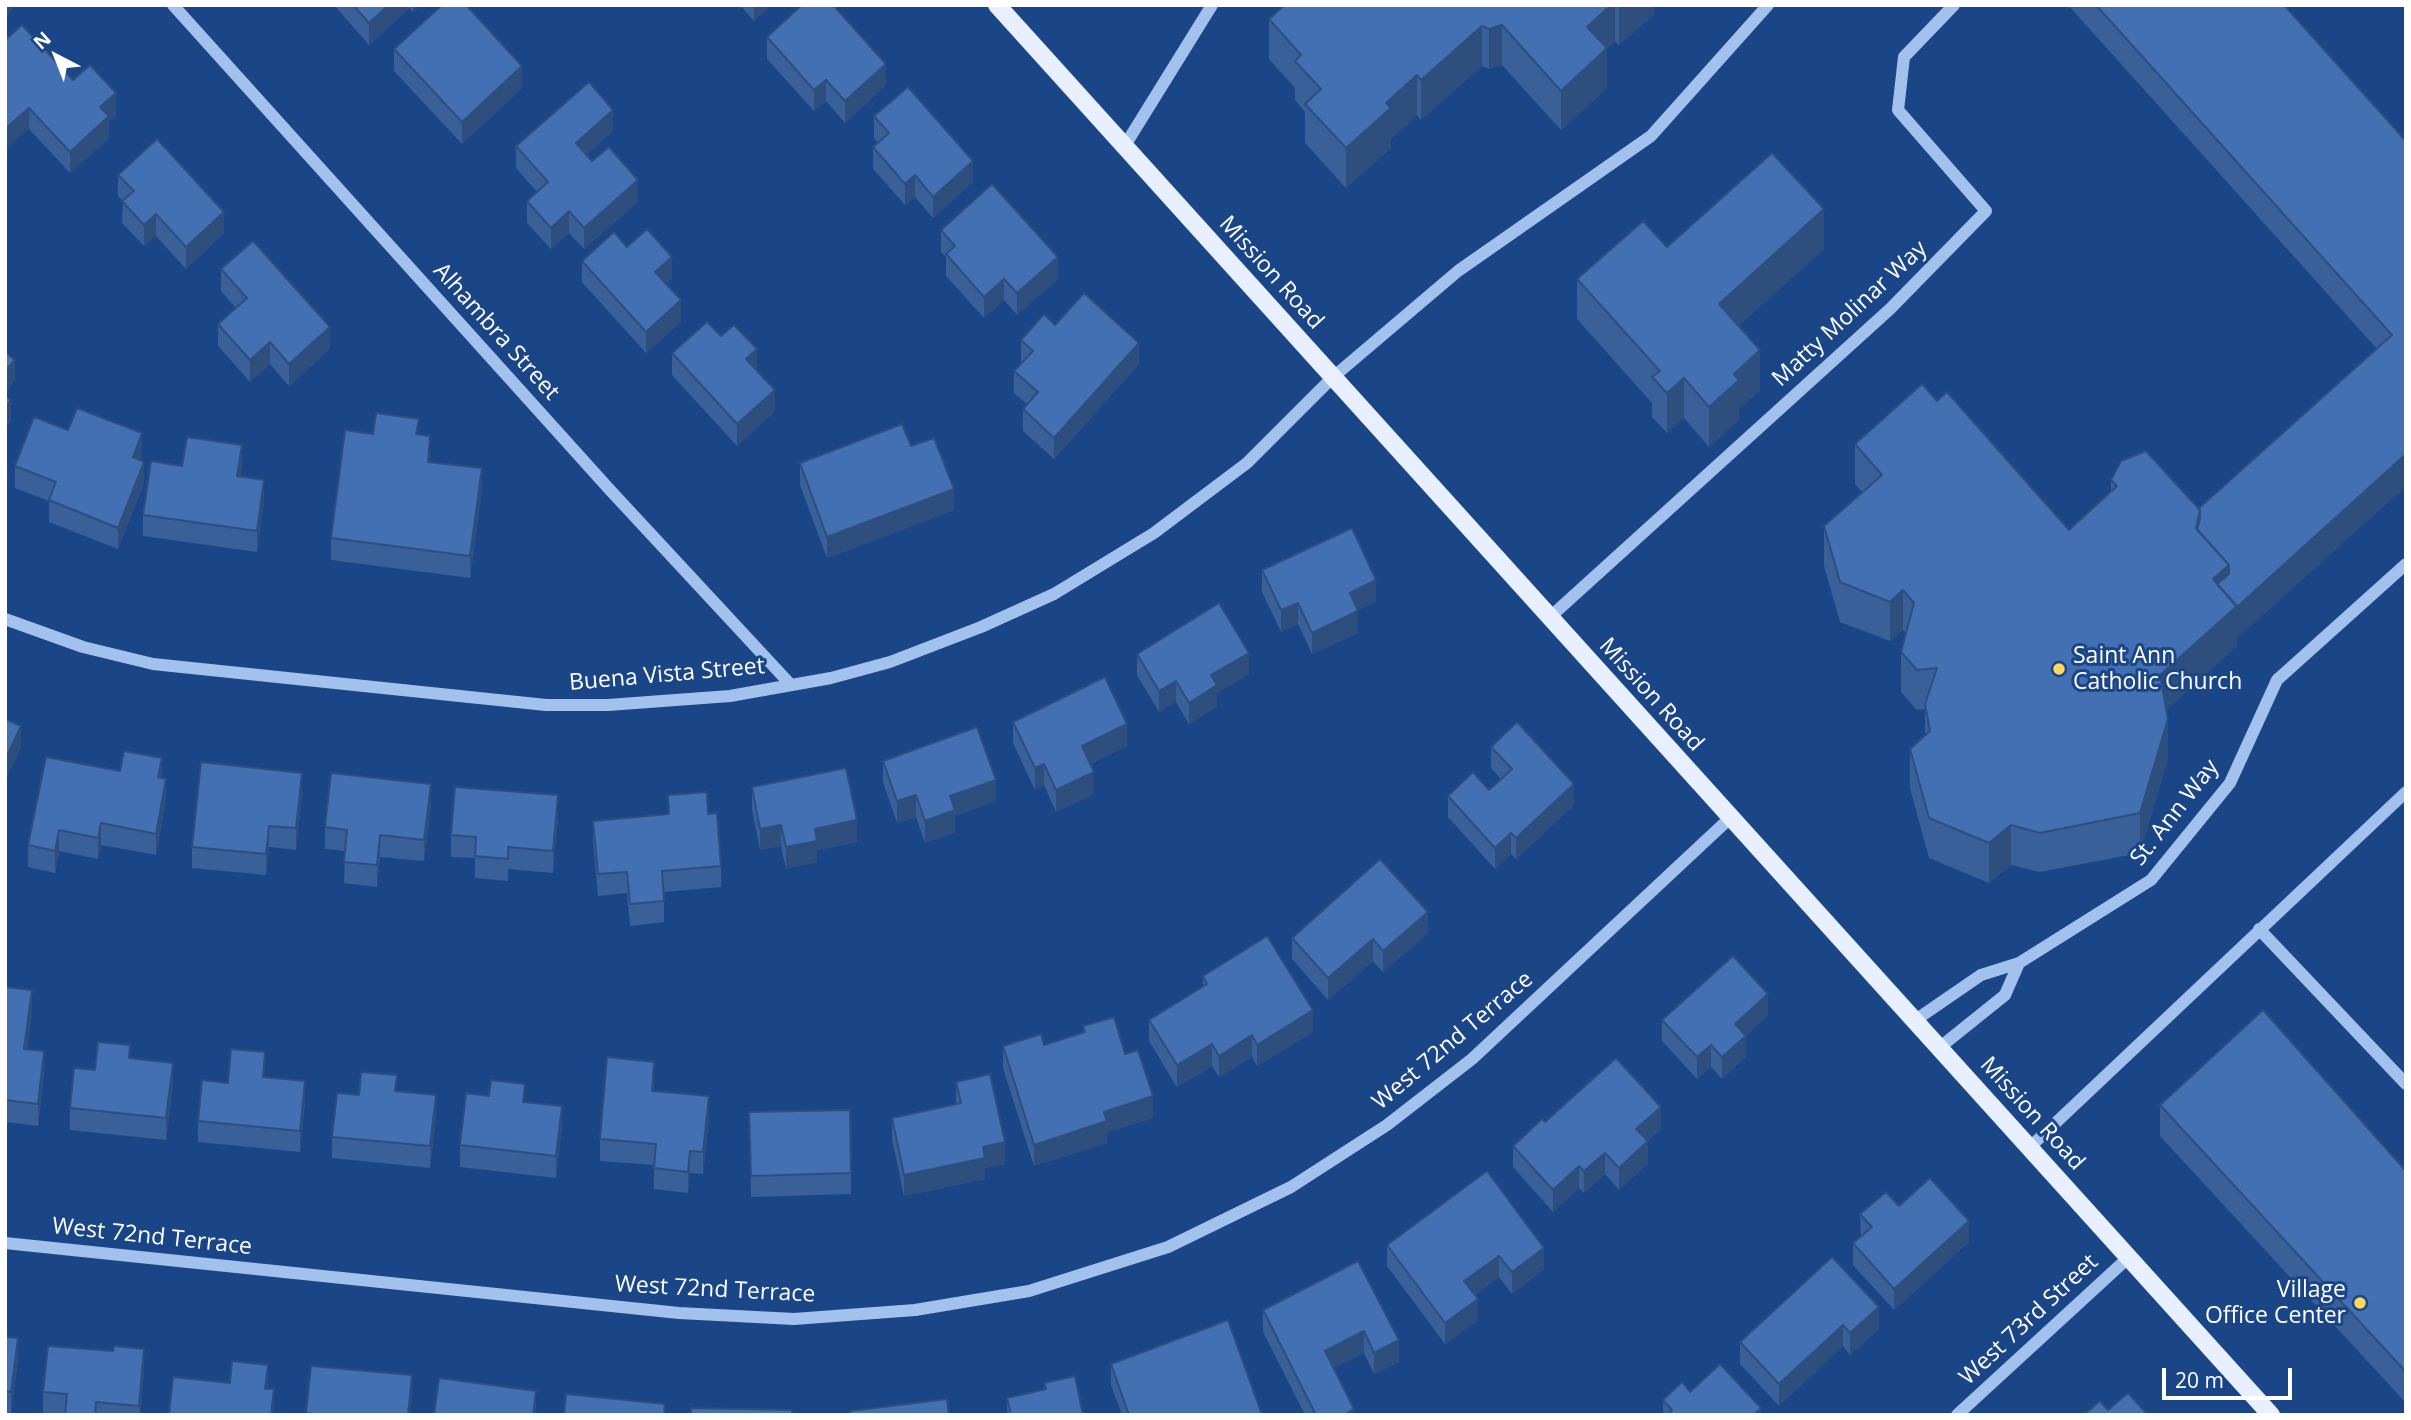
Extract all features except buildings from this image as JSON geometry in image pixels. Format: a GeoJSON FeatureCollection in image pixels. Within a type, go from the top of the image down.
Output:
{"type":"FeatureCollection","features":[{"type":"Feature","properties":{"kind":"main road","name":"Mission Road"},"geometry":{"type":"LineString","coordinates":[[997,5],[2271,1415]]}},
{"type":"Feature","properties":{"kind":"street","name":"Alhambra Street"},"geometry":{"type":"LineString","coordinates":[[173,5],[610,490],[791,685]]}},
{"type":"Feature","properties":{"kind":"street"},"geometry":{"type":"LineString","coordinates":[[1125,147],[1212,5]]}},
{"type":"Feature","properties":{"kind":"street","name":"Buena Vista Street"},"geometry":{"type":"LineString","coordinates":[[5,619],[83,647],[153,664],[546,705],[608,705],[730,696],[831,678],[890,662],[981,627],[1054,594],[1154,533],[1247,463],[1332,378],[1458,271],[1651,136],[1768,5]]}},
{"type":"Feature","properties":{"kind":"street","name":"Matty Molinar Way"},"geometry":{"type":"LineString","coordinates":[[1549,618],[1890,309],[1986,211],[1898,110],[1904,57],[1954,5]]}},
{"type":"Feature","properties":{"kind":"street","name":"St. Ann Way"},"geometry":{"type":"LineString","coordinates":[[1914,1021],[1981,975],[2019,963],[2151,880],[2230,783],[2277,680],[2406,564]]}},
{"type":"Feature","properties":{"kind":"street"},"geometry":{"type":"LineString","coordinates":[[2029,1148],[2406,792]]}},
{"type":"Feature","properties":{"kind":"street","name":"West 72nd Terrace"},"geometry":{"type":"LineString","coordinates":[[5,1243],[679,1313],[794,1319],[915,1310],[1030,1291],[1168,1247],[1291,1187],[1387,1125],[1472,1059],[1730,818]]}},
{"type":"Feature","properties":{"kind":"street"},"geometry":{"type":"LineString","coordinates":[[2259,929],[2406,1083]]}},
{"type":"Feature","properties":{"kind":"street"},"geometry":{"type":"LineString","coordinates":[[1939,1048],[2005,995],[2019,963]]}},
{"type":"Feature","properties":{"kind":"street","name":"West 73rd Street"},"geometry":{"type":"LineString","coordinates":[[1957,1415],[2129,1257]]}},
{"type":"Feature","properties":{"kind":"place","name":"Saint Ann Catholic Church"},"geometry":{"type":"Point","coordinates":[2059,669]}},
{"type":"Feature","properties":{"kind":"place","name":"Village Office Center"},"geometry":{"type":"Point","coordinates":[2360,1303]}}]}
